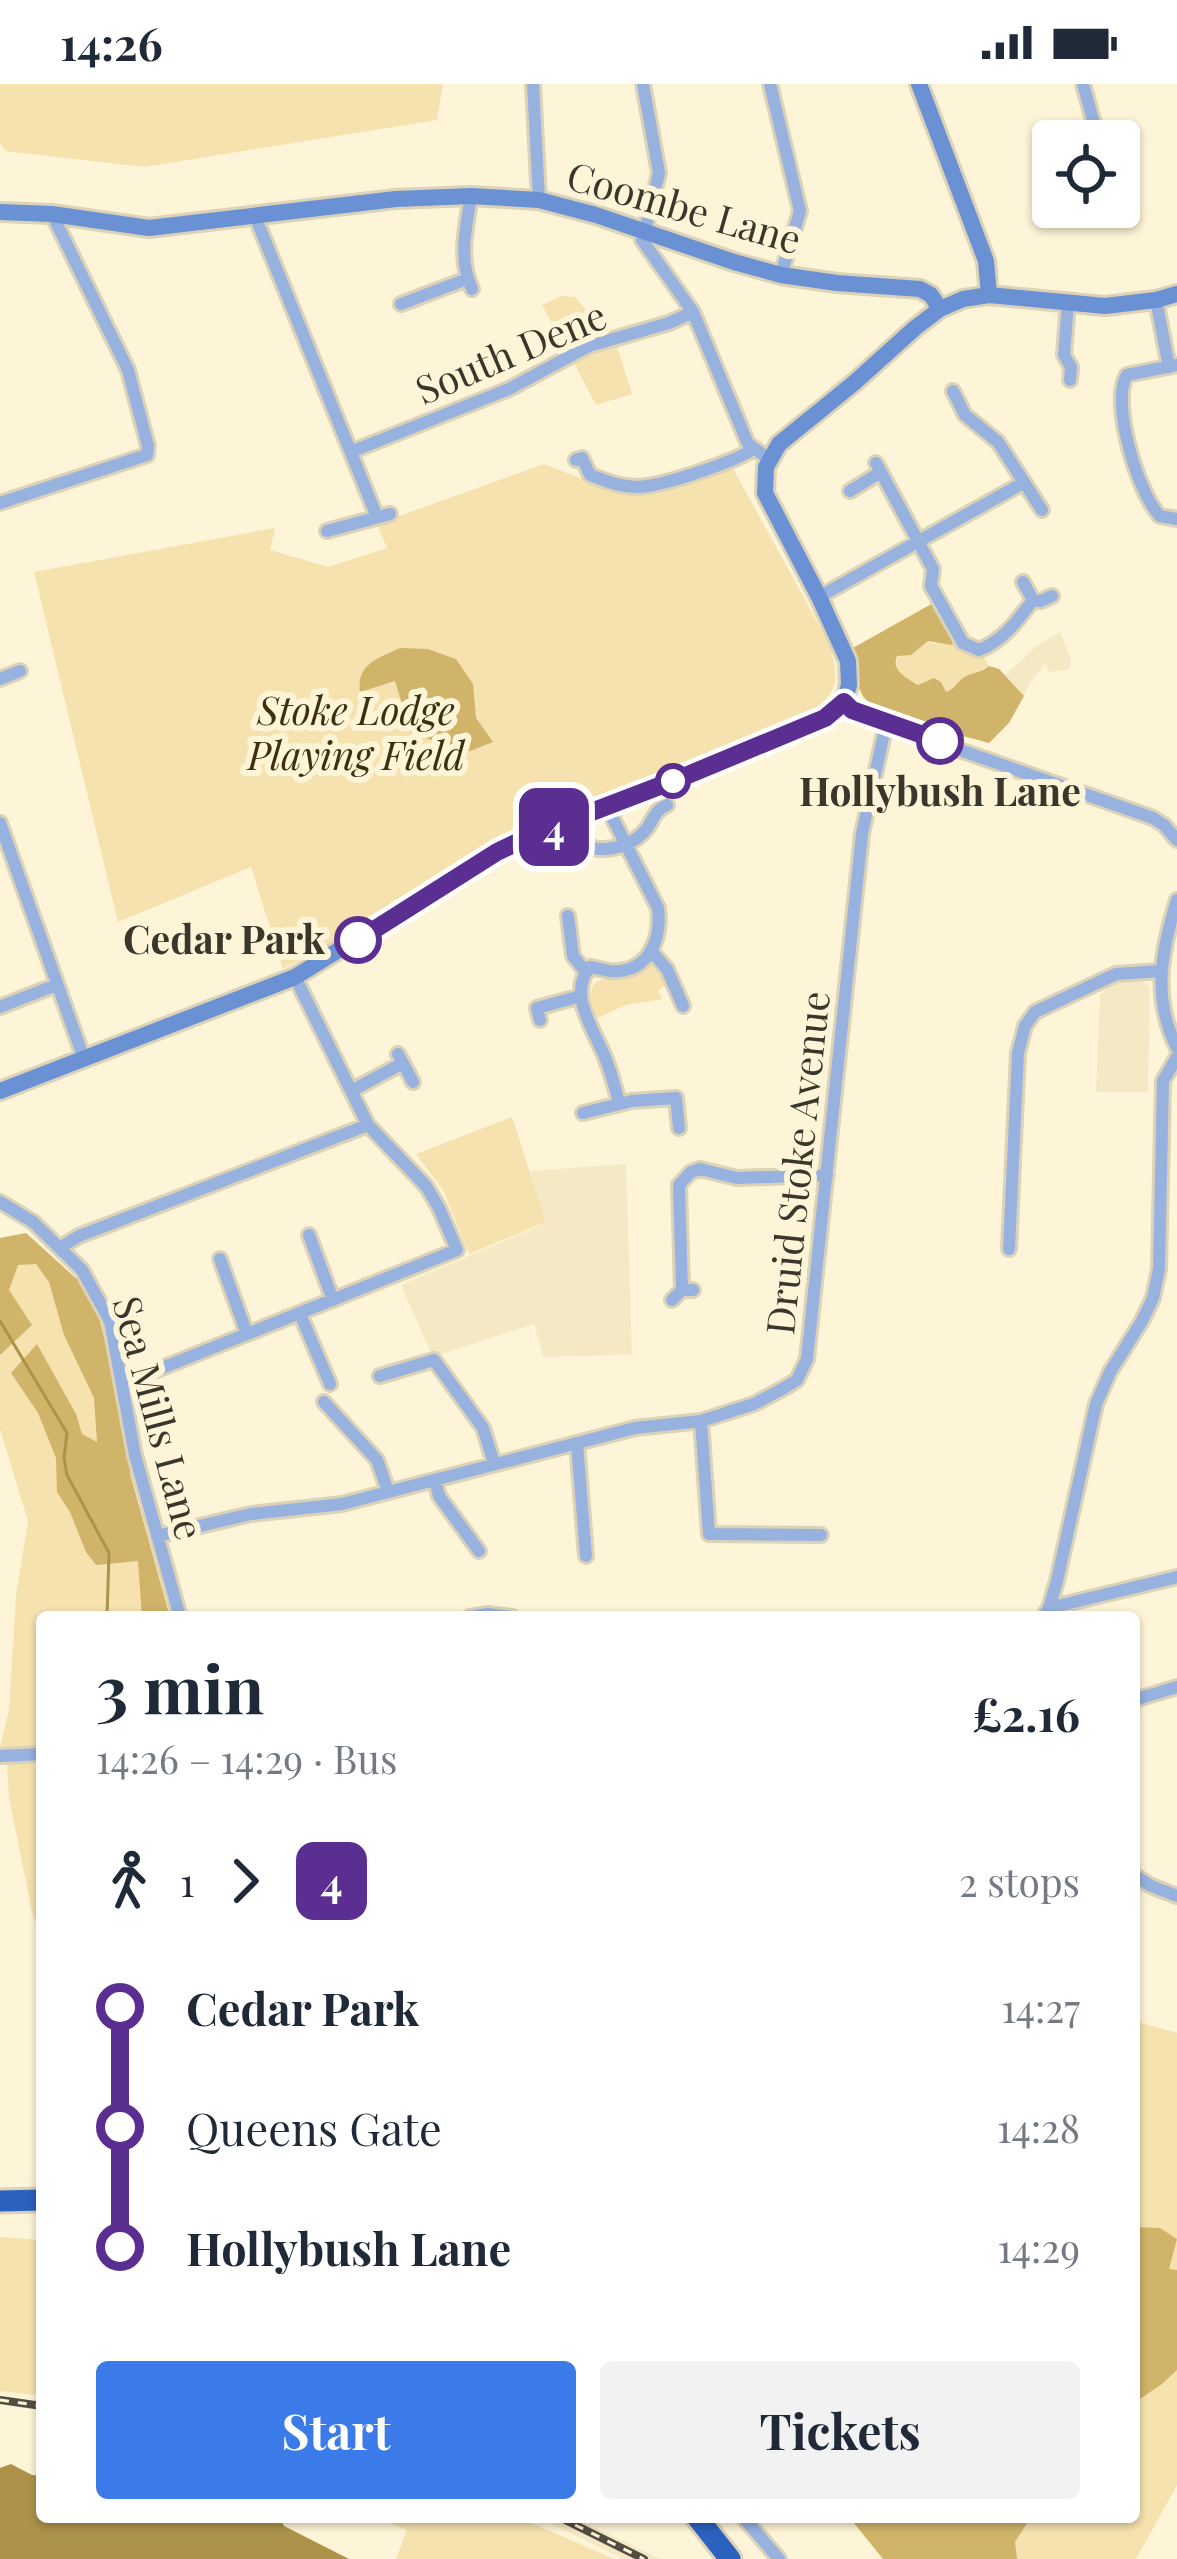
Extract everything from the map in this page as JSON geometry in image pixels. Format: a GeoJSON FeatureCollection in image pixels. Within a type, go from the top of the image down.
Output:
{"type":"FeatureCollection","features":[{"type":"Feature","properties":{"kind":"highway"},"geometry":{"type":"LineString","coordinates":[[0,2201],[36,2200]]}},
{"type":"Feature","properties":{"kind":"highway"},"geometry":{"type":"LineString","coordinates":[[0,2213],[36,2213]]}},
{"type":"Feature","properties":{"kind":"highway"},"geometry":{"type":"LineString","coordinates":[[702,2523],[730,2559]]}},
{"type":"Feature","properties":{"kind":"highway"},"geometry":{"type":"LineString","coordinates":[[718,2523],[746,2559]]}},
{"type":"Feature","properties":{"kind":"main road"},"geometry":{"type":"LineString","coordinates":[[919,84],[986,261],[989,295]]}},
{"type":"Feature","properties":{"kind":"main road","name":"Coombe Lane"},"geometry":{"type":"LineString","coordinates":[[0,212],[149,228],[396,199],[539,200],[781,275],[920,289],[940,309]]}},
{"type":"Feature","properties":{"kind":"main road"},"geometry":{"type":"LineString","coordinates":[[0,1091],[295,977],[497,852],[825,718],[844,702],[848,661],[765,493],[761,454],[940,309],[962,299],[989,295],[1105,306],[1177,294]]}},
{"type":"Feature","properties":{"kind":"street"},"geometry":{"type":"LineString","coordinates":[[533,84],[539,200]]}},
{"type":"Feature","properties":{"kind":"street"},"geometry":{"type":"LineString","coordinates":[[576,460],[582,458],[590,475],[617,485],[643,487],[761,454],[693,312],[642,240],[659,173],[643,84]]}},
{"type":"Feature","properties":{"kind":"street"},"geometry":{"type":"LineString","coordinates":[[770,84],[800,211],[781,275]]}},
{"type":"Feature","properties":{"kind":"street"},"geometry":{"type":"LineString","coordinates":[[1083,84],[1094,120]]}},
{"type":"Feature","properties":{"kind":"street"},"geometry":{"type":"LineString","coordinates":[[409,297],[470,284],[463,245],[471,196]]}},
{"type":"Feature","properties":{"kind":"street"},"geometry":{"type":"LineString","coordinates":[[0,503],[147,455],[128,370],[52,214]]}},
{"type":"Feature","properties":{"kind":"street"},"geometry":{"type":"LineString","coordinates":[[255,216],[384,515],[328,531]]}},
{"type":"Feature","properties":{"kind":"street"},"geometry":{"type":"LineString","coordinates":[[1156,300],[1173,366],[1126,375],[1121,388],[1128,440],[1148,501],[1160,516],[1177,519]]}},
{"type":"Feature","properties":{"kind":"street"},"geometry":{"type":"LineString","coordinates":[[1068,302],[1064,355],[1071,367],[1070,380]]}},
{"type":"Feature","properties":{"kind":"street","name":"South Dene"},"geometry":{"type":"LineString","coordinates":[[353,451],[509,389],[589,346],[693,312]]}},
{"type":"Feature","properties":{"kind":"street"},"geometry":{"type":"LineString","coordinates":[[953,391],[955,412],[994,436],[1042,510]]}},
{"type":"Feature","properties":{"kind":"street"},"geometry":{"type":"LineString","coordinates":[[850,491],[879,468],[933,569],[931,586],[970,648],[989,646],[1010,631],[1033,600]]}},
{"type":"Feature","properties":{"kind":"street"},"geometry":{"type":"LineString","coordinates":[[819,597],[1023,484]]}},
{"type":"Feature","properties":{"kind":"street"},"geometry":{"type":"LineString","coordinates":[[1023,582],[1033,600]]}},
{"type":"Feature","properties":{"kind":"street"},"geometry":{"type":"LineString","coordinates":[[1033,600],[1052,596]]}},
{"type":"Feature","properties":{"kind":"street"},"geometry":{"type":"LineString","coordinates":[[0,679],[20,671]]}},
{"type":"Feature","properties":{"kind":"street"},"geometry":{"type":"LineString","coordinates":[[844,702],[886,724],[1153,818],[1177,839]]}},
{"type":"Feature","properties":{"kind":"street","name":"Druid Stoke Avenue"},"geometry":{"type":"LineString","coordinates":[[157,1536],[251,1514],[342,1504],[635,1428],[701,1421],[754,1404],[797,1380],[807,1359],[862,834],[886,724]]}},
{"type":"Feature","properties":{"kind":"street"},"geometry":{"type":"LineString","coordinates":[[581,838],[592,848],[604,850],[625,843],[639,836],[657,809],[668,805]]}},
{"type":"Feature","properties":{"kind":"street"},"geometry":{"type":"LineString","coordinates":[[607,807],[658,908],[660,925],[652,952],[637,967],[616,971],[593,967],[582,980],[583,1006],[619,1103]]}},
{"type":"Feature","properties":{"kind":"street"},"geometry":{"type":"LineString","coordinates":[[0,823],[84,1059]]}},
{"type":"Feature","properties":{"kind":"street"},"geometry":{"type":"LineString","coordinates":[[1049,1611],[1096,1404],[1153,1298],[1159,1269],[1162,1090],[1177,1052],[1164,1016],[1160,971],[1177,900]]}},
{"type":"Feature","properties":{"kind":"street"},"geometry":{"type":"LineString","coordinates":[[568,916],[573,956],[585,971]]}},
{"type":"Feature","properties":{"kind":"street"},"geometry":{"type":"LineString","coordinates":[[652,952],[667,970],[670,991],[683,1006]]}},
{"type":"Feature","properties":{"kind":"street"},"geometry":{"type":"LineString","coordinates":[[1009,1249],[1003,1233],[1024,1026],[1035,1012],[1116,974],[1160,971]]}},
{"type":"Feature","properties":{"kind":"street"},"geometry":{"type":"LineString","coordinates":[[122,1384],[457,1250],[426,1186],[368,1124],[295,977]]}},
{"type":"Feature","properties":{"kind":"street"},"geometry":{"type":"LineString","coordinates":[[0,1007],[56,985]]}},
{"type":"Feature","properties":{"kind":"street"},"geometry":{"type":"LineString","coordinates":[[540,1020],[537,1008],[581,996]]}},
{"type":"Feature","properties":{"kind":"street"},"geometry":{"type":"LineString","coordinates":[[351,1091],[400,1059],[413,1082]]}},
{"type":"Feature","properties":{"kind":"street"},"geometry":{"type":"LineString","coordinates":[[583,1113],[619,1103],[676,1098],[679,1128]]}},
{"type":"Feature","properties":{"kind":"street"},"geometry":{"type":"LineString","coordinates":[[61,1247],[368,1124]]}},
{"type":"Feature","properties":{"kind":"street"},"geometry":{"type":"LineString","coordinates":[[682,1293],[679,1185],[691,1172],[700,1169],[737,1178],[827,1175]]}},
{"type":"Feature","properties":{"kind":"street","name":"Sea Mills Lane"},"geometry":{"type":"LineString","coordinates":[[0,1202],[61,1247],[89,1280],[110,1321],[135,1456],[178,1611]]}},
{"type":"Feature","properties":{"kind":"street"},"geometry":{"type":"LineString","coordinates":[[309,1246],[333,1300]]}},
{"type":"Feature","properties":{"kind":"street"},"geometry":{"type":"LineString","coordinates":[[220,1269],[247,1334]]}},
{"type":"Feature","properties":{"kind":"street"},"geometry":{"type":"LineString","coordinates":[[300,1314],[331,1376]]}},
{"type":"Feature","properties":{"kind":"street"},"geometry":{"type":"LineString","coordinates":[[380,1376],[434,1360],[448,1369],[483,1428],[494,1463]]}},
{"type":"Feature","properties":{"kind":"street"},"geometry":{"type":"LineString","coordinates":[[333,1405],[377,1460],[388,1491]]}},
{"type":"Feature","properties":{"kind":"street"},"geometry":{"type":"LineString","coordinates":[[701,1421],[709,1534],[821,1535]]}},
{"type":"Feature","properties":{"kind":"street"},"geometry":{"type":"LineString","coordinates":[[577,1443],[587,1556]]}},
{"type":"Feature","properties":{"kind":"street"},"geometry":{"type":"LineString","coordinates":[[435,1480],[439,1496],[470,1546]]}},
{"type":"Feature","properties":{"kind":"street"},"geometry":{"type":"LineString","coordinates":[[1058,1611],[1177,1577]]}},
{"type":"Feature","properties":{"kind":"street"},"geometry":{"type":"LineString","coordinates":[[1140,1698],[1177,1687]]}},
{"type":"Feature","properties":{"kind":"street"},"geometry":{"type":"LineString","coordinates":[[0,1756],[36,1754]]}},
{"type":"Feature","properties":{"kind":"street"},"geometry":{"type":"LineString","coordinates":[[1140,1878],[1177,1896]]}},
{"type":"Feature","properties":{"kind":"street"},"geometry":{"type":"LineString","coordinates":[[748,2523],[779,2559]]}},
{"type":"Feature","properties":{"kind":"shaded area"},"geometry":{"type":"Polygon","coordinates":[[[935,602],[956,635],[952,645],[928,641],[911,655],[897,656],[896,666],[918,685],[934,678],[946,692],[989,666],[999,669],[1024,696],[1009,723],[989,743],[884,712],[863,696],[858,685],[851,649],[935,602]]]}},
{"type":"Feature","properties":{"kind":"shaded area"},"geometry":{"type":"Polygon","coordinates":[[[1060,632],[1070,667],[1050,672],[1045,664],[1024,696],[1005,675],[1060,632]]]}},
{"type":"Feature","properties":{"kind":"shaded area"},"geometry":{"type":"Polygon","coordinates":[[[400,648],[428,649],[456,659],[473,684],[476,718],[493,742],[460,755],[454,748],[411,733],[395,681],[360,692],[365,668],[400,648]]]}},
{"type":"Feature","properties":{"kind":"shaded area"},"geometry":{"type":"Polygon","coordinates":[[[1133,980],[1150,987],[1148,1092],[1096,1092],[1100,995],[1112,984],[1133,980]]]}},
{"type":"Feature","properties":{"kind":"shaded area"},"geometry":{"type":"Polygon","coordinates":[[[626,1164],[632,1355],[543,1357],[534,1324],[433,1357],[401,1285],[546,1223],[530,1171],[626,1164]]]}},
{"type":"Feature","properties":{"kind":"shaded area"},"geometry":{"type":"Polygon","coordinates":[[[26,1233],[79,1281],[99,1317],[131,1477],[168,1611],[142,1611],[138,1561],[96,1565],[57,1492],[56,1458],[38,1413],[11,1373],[37,1344],[82,1434],[97,1442],[94,1398],[64,1335],[49,1282],[36,1264],[18,1265],[9,1290],[32,1325],[0,1355],[0,1238],[26,1233]]]}},
{"type":"Feature","properties":{"kind":"shaded area"},"geometry":{"type":"Polygon","coordinates":[[[1140,2227],[1160,2228],[1177,2239],[1169,2269],[1177,2270],[1177,2370],[1140,2399],[1140,2227]]]}},
{"type":"Feature","properties":{"kind":"shaded area"},"geometry":{"type":"Polygon","coordinates":[[[11,2464],[36,2475],[36,2523],[282,2523],[349,2559],[0,2559],[0,2468],[11,2464]]]}},
{"type":"Feature","properties":{"kind":"shaded area"},"geometry":{"type":"Polygon","coordinates":[[[549,2523],[585,2523],[661,2559],[624,2559],[549,2523]]]}},
{"type":"Feature","properties":{"kind":"shaded area"},"geometry":{"type":"Polygon","coordinates":[[[854,2523],[1027,2523],[1015,2542],[1017,2559],[883,2559],[854,2523]]]}},
{"type":"Feature","properties":{"kind":"green space"},"geometry":{"type":"Polygon","coordinates":[[[0,84],[443,84],[437,120],[144,167],[5,151],[0,142],[0,84]]]}},
{"type":"Feature","properties":{"kind":"green space"},"geometry":{"type":"Polygon","coordinates":[[[561,296],[575,297],[606,334],[566,350],[542,305],[561,296]]]}},
{"type":"Feature","properties":{"kind":"green space"},"geometry":{"type":"Polygon","coordinates":[[[617,346],[632,394],[596,405],[573,361],[617,346]]]}},
{"type":"Feature","properties":{"kind":"green space","name":"Stoke Lodge Playing Field"},"geometry":{"type":"Polygon","coordinates":[[[544,464],[607,489],[636,493],[731,465],[830,645],[835,679],[826,700],[674,769],[528,826],[283,969],[251,867],[118,922],[34,572],[275,528],[270,550],[328,567],[387,548],[377,524],[544,464]]]}},
{"type":"Feature","properties":{"kind":"green space"},"geometry":{"type":"Polygon","coordinates":[[[956,635],[982,654],[989,666],[946,692],[928,680],[919,685],[898,670],[898,656],[928,641],[934,644],[956,635]]]}},
{"type":"Feature","properties":{"kind":"green space"},"geometry":{"type":"Polygon","coordinates":[[[654,963],[668,984],[658,990],[662,999],[626,1005],[597,1018],[591,1000],[597,982],[654,963]]]}},
{"type":"Feature","properties":{"kind":"green space"},"geometry":{"type":"Polygon","coordinates":[[[512,1117],[546,1222],[469,1254],[443,1190],[416,1154],[512,1117]]]}},
{"type":"Feature","properties":{"kind":"green space"},"geometry":{"type":"Polygon","coordinates":[[[26,1233],[79,1281],[99,1317],[131,1477],[168,1611],[36,1611],[36,1924],[0,1747],[9,1710],[16,1595],[28,1521],[0,1429],[0,1238],[26,1233]]]}},
{"type":"Feature","properties":{"kind":"green space"},"geometry":{"type":"Polygon","coordinates":[[[1140,2023],[1177,2033],[1177,2485],[1136,2559],[885,2559],[906,2523],[1140,2523],[1140,2023]]]}},
{"type":"Feature","properties":{"kind":"green space"},"geometry":{"type":"Polygon","coordinates":[[[0,2237],[36,2240],[36,2395],[0,2391],[0,2237]]]}},
{"type":"Feature","properties":{"kind":"green space"},"geometry":{"type":"Polygon","coordinates":[[[389,2523],[532,2523],[614,2559],[396,2559],[407,2530],[389,2523]]]}},
{"type":"Feature","properties":{"kind":"waterway"},"geometry":{"type":"LineString","coordinates":[[0,1321],[67,1433],[67,1475],[109,1553],[107,1611]]}},
{"type":"Feature","properties":{"kind":"railway"},"geometry":{"type":"LineString","coordinates":[[0,2400],[36,2405]]}},
{"type":"Feature","properties":{"kind":"railway"},"geometry":{"type":"LineString","coordinates":[[571,2523],[644,2559]]}},
{"type":"Feature","properties":{"kind":"bus line","name":"4"},"geometry":{"type":"LineString","coordinates":[[358,940],[497,852],[825,718],[844,702],[886,724],[940,741]]}},
{"type":"Feature","properties":{"kind":"place","name":"Hollybush Lane"},"geometry":{"type":"Point","coordinates":[940,741]}},
{"type":"Feature","properties":{"kind":"place","name":"Cedar Park"},"geometry":{"type":"Point","coordinates":[358,940]}}]}
